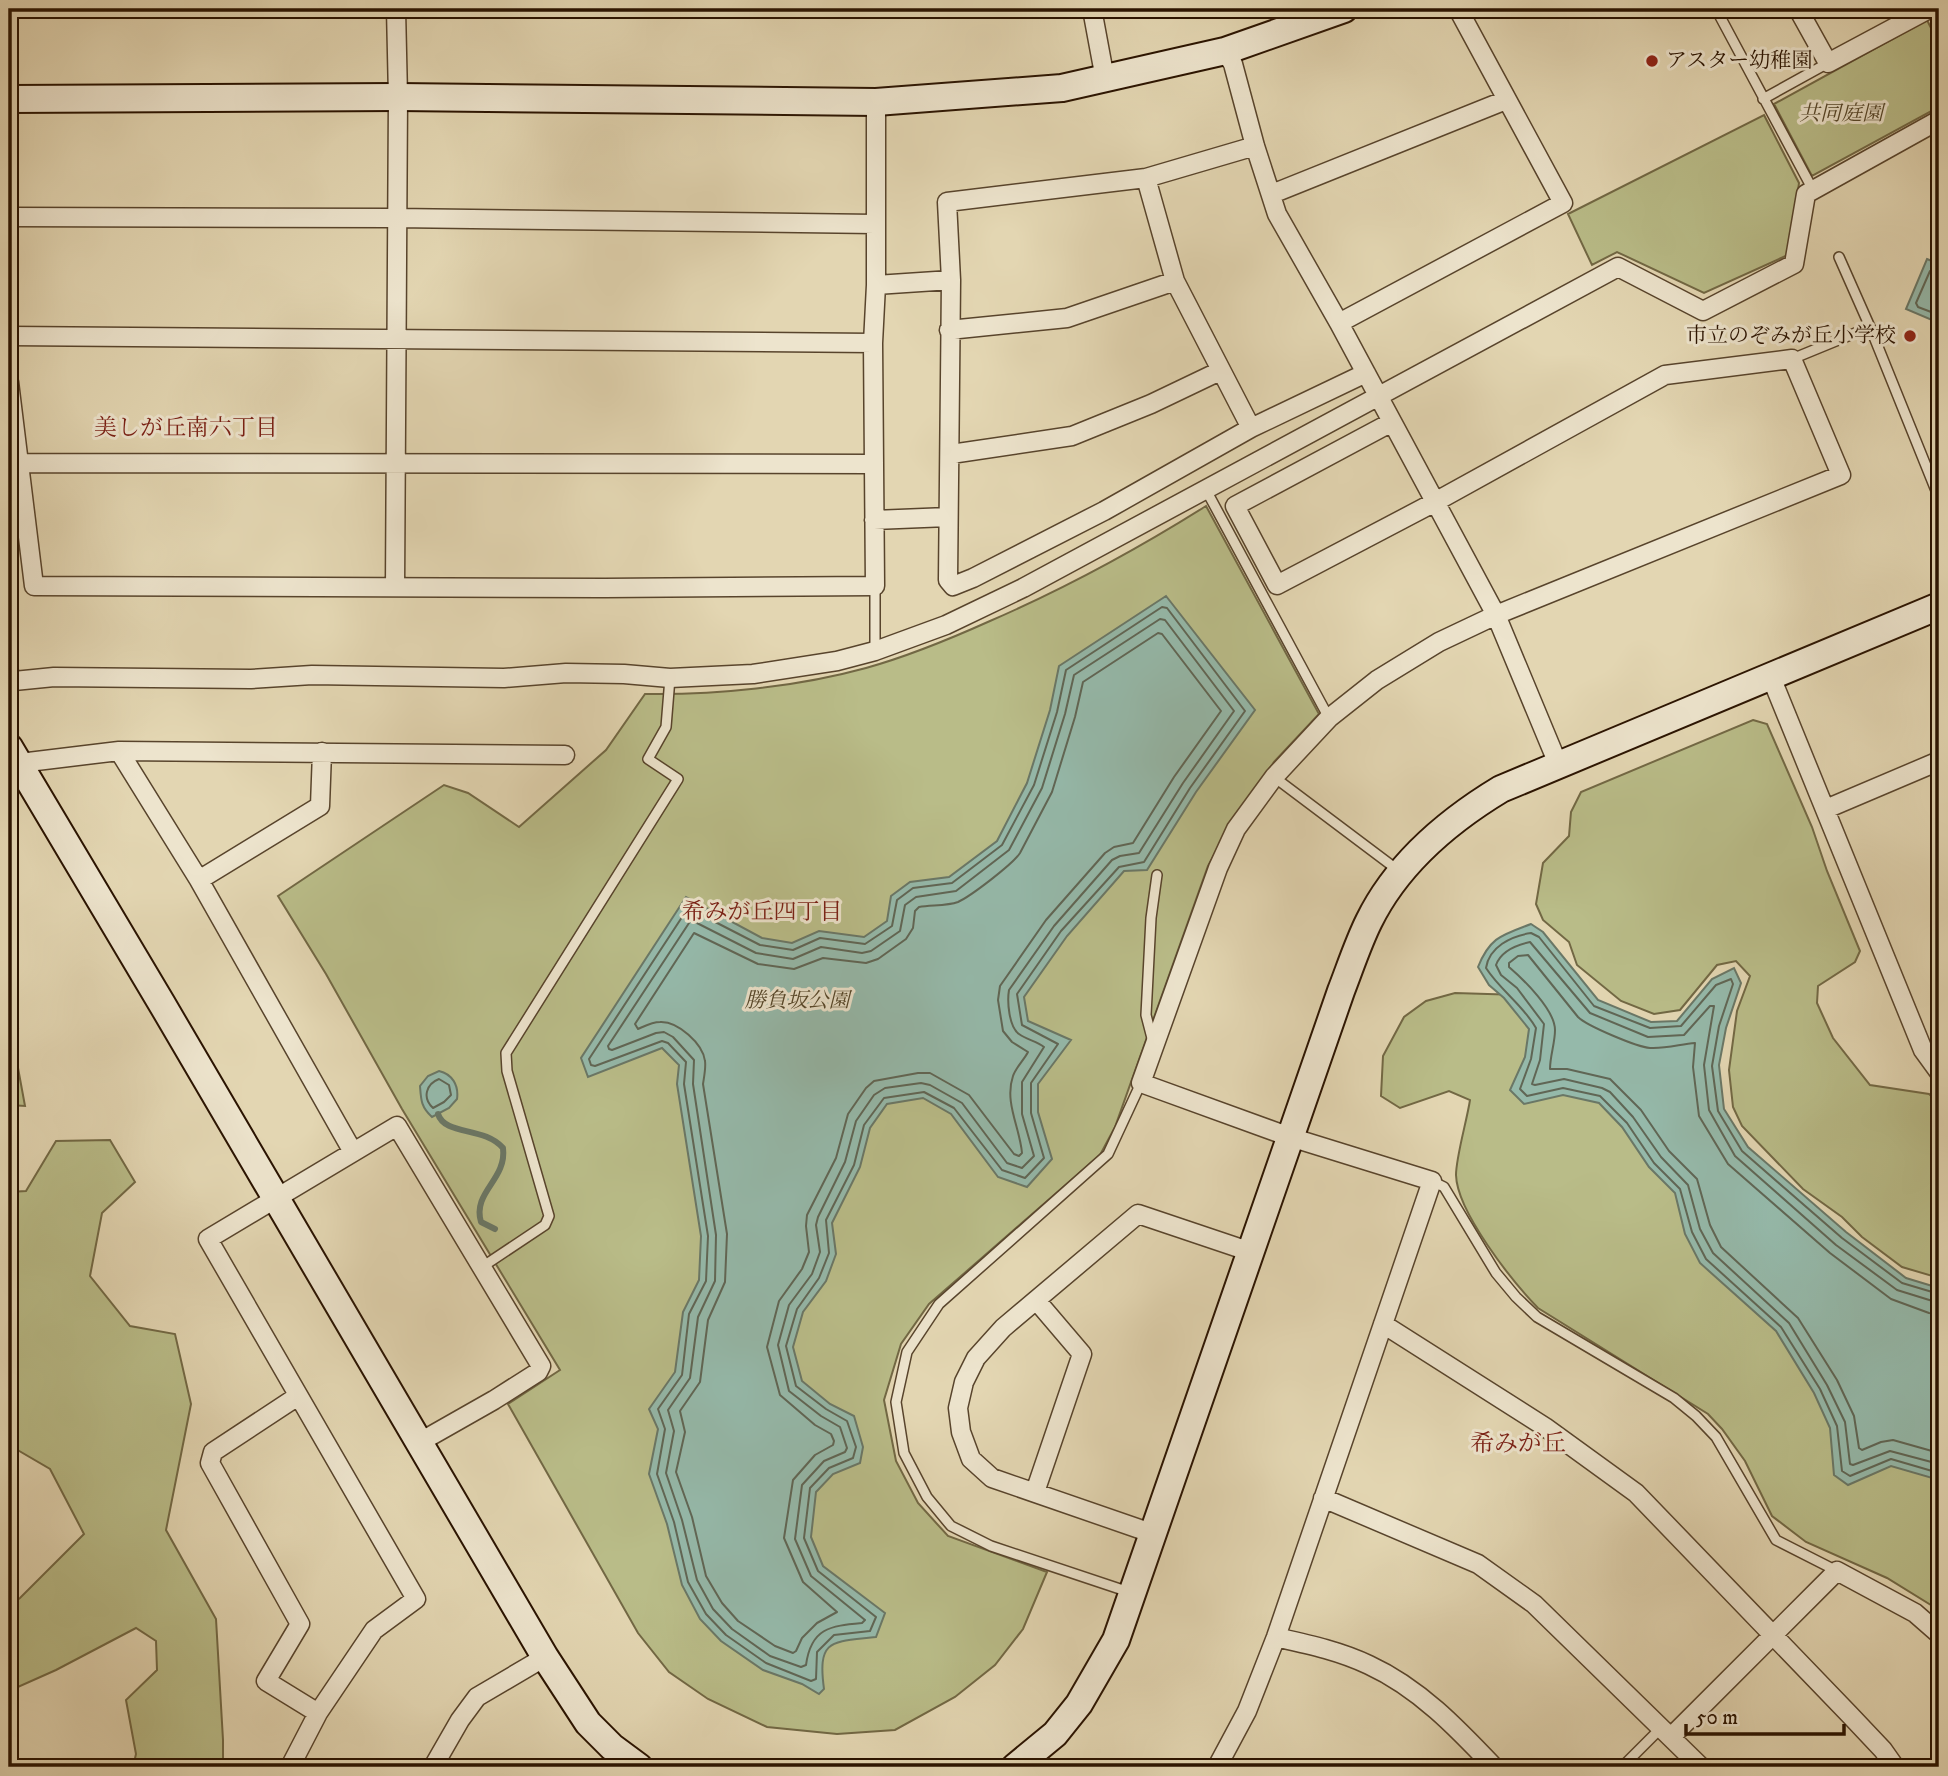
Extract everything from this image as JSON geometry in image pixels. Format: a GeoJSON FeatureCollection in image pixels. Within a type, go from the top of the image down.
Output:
{"type":"FeatureCollection","features":[{"type":"Feature","properties":{"kind":"street"},"geometry":{"type":"LineString","coordinates":[[394,587],[398,97],[396,9]]}},
{"type":"Feature","properties":{"kind":"street"},"geometry":{"type":"LineString","coordinates":[[1092,9],[1105,79]]}},
{"type":"Feature","properties":{"kind":"street"},"geometry":{"type":"LineString","coordinates":[[9,99],[398,97],[876,102],[1062,88],[1225,51],[1344,9]]}},
{"type":"Feature","properties":{"kind":"street"},"geometry":{"type":"LineString","coordinates":[[1339,323],[1563,203],[1458,9]]}},
{"type":"Feature","properties":{"kind":"street"},"geometry":{"type":"LineString","coordinates":[[1798,9],[1828,64],[1929,9]]}},
{"type":"Feature","properties":{"kind":"street"},"geometry":{"type":"LineString","coordinates":[[1225,51],[1233,64],[1277,214],[1339,323],[1496,615],[1558,764]]}},
{"type":"Feature","properties":{"kind":"street"},"geometry":{"type":"LineString","coordinates":[[1272,194],[1506,100]]}},
{"type":"Feature","properties":{"kind":"street"},"geometry":{"type":"LineString","coordinates":[[9,382],[34,586],[875,586],[873,343],[876,285],[876,102]]}},
{"type":"Feature","properties":{"kind":"street"},"geometry":{"type":"LineString","coordinates":[[9,673],[14,681],[54,677],[251,679],[312,675],[504,678],[566,673],[670,678],[753,674],[875,651],[946,625],[1023,588],[1618,267],[1703,311],[1794,264],[1806,194],[1939,120]]}},
{"type":"Feature","properties":{"kind":"street"},"geometry":{"type":"LineString","coordinates":[[1255,146],[1146,178],[947,202],[951,280],[948,580],[953,586],[1104,511],[1251,428],[1366,373]]}},
{"type":"Feature","properties":{"kind":"street"},"geometry":{"type":"LineString","coordinates":[[1146,178],[1175,281],[1251,428]]}},
{"type":"Feature","properties":{"kind":"street"},"geometry":{"type":"LineString","coordinates":[[9,217],[396,218],[875,224]]}},
{"type":"Feature","properties":{"kind":"street"},"geometry":{"type":"LineString","coordinates":[[876,285],[951,280]]}},
{"type":"Feature","properties":{"kind":"street"},"geometry":{"type":"LineString","coordinates":[[949,330],[1067,318],[1175,281]]}},
{"type":"Feature","properties":{"kind":"street"},"geometry":{"type":"LineString","coordinates":[[9,336],[873,343]]}},
{"type":"Feature","properties":{"kind":"street"},"geometry":{"type":"LineString","coordinates":[[1220,1767],[1247,1711],[1276,1637],[1432,1181],[1290,1137],[1141,1083],[1218,868],[1236,829],[1274,777],[1329,718],[1377,680],[1429,648],[1496,615],[1841,475],[1792,359],[1665,375],[1278,585],[1235,506],[1392,422]]}},
{"type":"Feature","properties":{"kind":"street"},"geometry":{"type":"LineString","coordinates":[[950,454],[1072,436],[1151,404],[1220,371]]}},
{"type":"Feature","properties":{"kind":"street"},"geometry":{"type":"LineString","coordinates":[[20,463],[873,464]]}},
{"type":"Feature","properties":{"kind":"street"},"geometry":{"type":"LineString","coordinates":[[874,520],[948,517]]}},
{"type":"Feature","properties":{"kind":"street"},"geometry":{"type":"LineString","coordinates":[[1015,1767],[1055,1734],[1079,1704],[1116,1640],[1341,991],[1369,920],[1389,888],[1420,850],[1467,809],[1501,789],[1939,607]]}},
{"type":"Feature","properties":{"kind":"street"},"geometry":{"type":"LineString","coordinates":[[1771,677],[1923,1050],[1939,1072]]}},
{"type":"Feature","properties":{"kind":"street"},"geometry":{"type":"LineString","coordinates":[[119,751],[199,880],[353,1152]]}},
{"type":"Feature","properties":{"kind":"street"},"geometry":{"type":"LineString","coordinates":[[565,755],[119,751],[14,755],[545,1657],[588,1723],[612,1747],[639,1767]]}},
{"type":"Feature","properties":{"kind":"street"},"geometry":{"type":"LineString","coordinates":[[199,880],[320,806],[322,752]]}},
{"type":"Feature","properties":{"kind":"street"},"geometry":{"type":"LineString","coordinates":[[1826,809],[1939,761]]}},
{"type":"Feature","properties":{"kind":"street"},"geometry":{"type":"LineString","coordinates":[[290,1767],[318,1713],[374,1630],[416,1599],[208,1239],[397,1126],[541,1366],[538,1372],[494,1400],[420,1442]]}},
{"type":"Feature","properties":{"kind":"street"},"geometry":{"type":"LineString","coordinates":[[1153,1534],[992,1478],[971,1459],[961,1432],[958,1408],[964,1381],[976,1358],[1003,1328],[1138,1214],[1251,1252]]}},
{"type":"Feature","properties":{"kind":"street"},"geometry":{"type":"LineString","coordinates":[[1035,1492],[1082,1354],[1036,1300]]}},
{"type":"Feature","properties":{"kind":"street"},"geometry":{"type":"LineString","coordinates":[[1383,1324],[1545,1427],[1636,1493],[1883,1750],[1895,1767]]}},
{"type":"Feature","properties":{"kind":"street"},"geometry":{"type":"LineString","coordinates":[[298,1396],[213,1452],[210,1463],[300,1624],[266,1681],[318,1713]]}},
{"type":"Feature","properties":{"kind":"street"},"geometry":{"type":"LineString","coordinates":[[1323,1498],[1478,1564],[1534,1604],[1700,1767]]}},
{"type":"Feature","properties":{"kind":"street"},"geometry":{"type":"LineString","coordinates":[[1667,1732],[1774,1635],[1837,1571],[1915,1613],[1939,1634]]}},
{"type":"Feature","properties":{"kind":"street"},"geometry":{"type":"LineString","coordinates":[[1276,1637],[1326,1649],[1369,1665],[1402,1684],[1447,1718],[1494,1767]]}},
{"type":"Feature","properties":{"kind":"street"},"geometry":{"type":"LineString","coordinates":[[433,1767],[460,1720],[477,1697],[545,1657]]}},
{"type":"Feature","properties":{"kind":"lane"},"geometry":{"type":"LineString","coordinates":[[1716,9],[1813,190]]}},
{"type":"Feature","properties":{"kind":"lane"},"geometry":{"type":"LineString","coordinates":[[1763,99],[1828,64]]}},
{"type":"Feature","properties":{"kind":"lane"},"geometry":{"type":"LineString","coordinates":[[1839,257],[1939,498]]}},
{"type":"Feature","properties":{"kind":"lane"},"geometry":{"type":"LineString","coordinates":[[1792,359],[1870,327]]}},
{"type":"Feature","properties":{"kind":"lane"},"geometry":{"type":"LineString","coordinates":[[1205,488],[1329,718]]}},
{"type":"Feature","properties":{"kind":"lane"},"geometry":{"type":"LineString","coordinates":[[875,586],[875,651]]}},
{"type":"Feature","properties":{"kind":"lane"},"geometry":{"type":"LineString","coordinates":[[482,1267],[545,1225],[549,1216],[507,1071],[506,1053],[678,779],[648,759],[666,727],[670,678]]}},
{"type":"Feature","properties":{"kind":"lane"},"geometry":{"type":"LineString","coordinates":[[1274,777],[1401,873]]}},
{"type":"Feature","properties":{"kind":"lane"},"geometry":{"type":"LineString","coordinates":[[1154,1047],[1146,1015],[1150,918],[1157,875]]}},
{"type":"Feature","properties":{"kind":"lane"},"geometry":{"type":"LineString","coordinates":[[1134,1593],[991,1546],[951,1526],[927,1497],[904,1453],[896,1402],[907,1352],[939,1304],[1108,1154],[1141,1083]]}},
{"type":"Feature","properties":{"kind":"lane"},"geometry":{"type":"LineString","coordinates":[[1432,1181],[1444,1187],[1496,1273],[1523,1304],[1537,1317],[1674,1398],[1696,1416],[1716,1437],[1776,1540],[1837,1571]]}},
{"type":"Feature","properties":{"kind":"lane"},"geometry":{"type":"LineString","coordinates":[[1622,1767],[1667,1732]]}},
{"type":"Feature","properties":{"kind":"green space","name":"共同庭園"},"geometry":{"type":"Polygon","coordinates":[[[1927,20],[1939,44],[1939,107],[1812,176],[1774,104],[1927,20]]]}},
{"type":"Feature","properties":{"kind":"green space"},"geometry":{"type":"Polygon","coordinates":[[[1764,115],[1799,183],[1790,254],[1704,293],[1617,252],[1592,265],[1568,214],[1764,115]]]}},
{"type":"Feature","properties":{"kind":"green space","name":"勝負坂公園"},"geometry":{"type":"Polygon","coordinates":[[[1206,506],[1319,714],[1274,762],[1235,818],[1208,866],[1115,1127],[1100,1155],[929,1304],[901,1344],[884,1400],[896,1461],[918,1503],[948,1536],[1047,1572],[1023,1629],[995,1665],[955,1697],[895,1730],[837,1734],[767,1727],[708,1699],[669,1672],[638,1633],[508,1404],[560,1370],[402,1109],[326,974],[278,896],[444,785],[468,793],[519,827],[606,750],[645,694],[700,693],[784,685],[840,675],[898,658],[960,634],[1073,582],[1206,506]]]}},
{"type":"Feature","properties":{"kind":"green space"},"geometry":{"type":"Polygon","coordinates":[[[1753,720],[1767,724],[1812,827],[1860,951],[1855,962],[1818,986],[1817,1003],[1833,1038],[1870,1085],[1929,1094],[1939,1103],[1939,1278],[1902,1267],[1862,1237],[1842,1217],[1803,1189],[1742,1126],[1733,1107],[1729,1070],[1737,1011],[1750,976],[1736,961],[1717,965],[1680,1010],[1654,1014],[1621,1001],[1577,965],[1569,942],[1543,920],[1536,904],[1543,863],[1569,836],[1571,812],[1581,792],[1753,720]]]}},
{"type":"Feature","properties":{"kind":"green space"},"geometry":{"type":"Polygon","coordinates":[[[9,966],[18,1028],[9,1029],[9,966]]]}},
{"type":"Feature","properties":{"kind":"green space"},"geometry":{"type":"Polygon","coordinates":[[[1455,993],[1520,995],[1587,1084],[1772,1308],[1876,1457],[1939,1473],[1939,1610],[1887,1578],[1806,1542],[1772,1516],[1745,1461],[1708,1414],[1538,1308],[1514,1281],[1476,1226],[1459,1190],[1456,1167],[1470,1100],[1449,1091],[1400,1108],[1381,1096],[1383,1056],[1404,1017],[1426,1001],[1455,993]]]}},
{"type":"Feature","properties":{"kind":"green space"},"geometry":{"type":"Polygon","coordinates":[[[9,1057],[16,1057],[25,1106],[9,1105],[9,1057]]]}},
{"type":"Feature","properties":{"kind":"green space"},"geometry":{"type":"Polygon","coordinates":[[[110,1140],[135,1182],[102,1213],[90,1276],[130,1326],[175,1334],[191,1404],[166,1530],[216,1619],[223,1767],[133,1767],[136,1754],[126,1700],[157,1670],[156,1641],[136,1628],[9,1691],[9,1606],[84,1534],[50,1469],[9,1445],[9,1192],[26,1191],[56,1141],[110,1140]]]}},
{"type":"Feature","properties":{"kind":"water"},"geometry":{"type":"Polygon","coordinates":[[[1927,259],[1939,264],[1939,323],[1906,309],[1927,259]]]}},
{"type":"Feature","properties":{"kind":"water"},"geometry":{"type":"Polygon","coordinates":[[[1166,596],[1255,710],[1196,792],[1147,870],[1124,871],[1067,936],[1024,997],[1028,1021],[1071,1040],[1038,1084],[1038,1112],[1052,1159],[1027,1187],[998,1177],[951,1114],[923,1098],[887,1104],[870,1128],[860,1167],[832,1223],[836,1254],[826,1281],[803,1312],[793,1347],[802,1381],[830,1404],[854,1416],[863,1447],[860,1463],[833,1474],[816,1492],[811,1537],[823,1566],[885,1613],[876,1637],[838,1642],[826,1651],[822,1672],[824,1689],[819,1694],[802,1684],[763,1670],[721,1641],[700,1619],[682,1585],[667,1524],[649,1474],[658,1429],[649,1409],[675,1372],[683,1312],[699,1280],[701,1236],[677,1084],[679,1065],[662,1048],[588,1077],[581,1058],[686,897],[762,938],[792,943],[819,931],[864,937],[887,921],[891,896],[910,882],[949,877],[997,841],[1027,783],[1050,710],[1059,666],[1166,596]]]}},
{"type":"Feature","properties":{"kind":"water"},"geometry":{"type":"Polygon","coordinates":[[[1531,924],[1543,932],[1598,1000],[1651,1022],[1677,1021],[1712,979],[1734,968],[1741,983],[1726,1028],[1719,1065],[1724,1109],[1748,1147],[1846,1232],[1906,1278],[1939,1288],[1939,1480],[1891,1466],[1848,1485],[1834,1475],[1830,1428],[1814,1393],[1776,1331],[1700,1263],[1685,1234],[1675,1193],[1649,1167],[1622,1127],[1599,1103],[1563,1095],[1524,1104],[1510,1090],[1525,1057],[1529,1029],[1504,998],[1489,985],[1478,967],[1487,949],[1498,938],[1531,924]]]}},
{"type":"Feature","properties":{"kind":"water"},"geometry":{"type":"Polygon","coordinates":[[[439,1071],[454,1081],[457,1099],[449,1108],[432,1117],[422,1103],[420,1086],[428,1076],[439,1071]]]}},
{"type":"Feature","properties":{"kind":"waterway"},"geometry":{"type":"LineString","coordinates":[[438,1114],[448,1126],[486,1136],[503,1148],[500,1169],[481,1202],[480,1212],[481,1222],[495,1229]]}},
{"type":"Feature","properties":{"kind":"place","name":"アスター幼稚園"},"geometry":{"type":"Point","coordinates":[1652,61]}},
{"type":"Feature","properties":{"kind":"place","name":"市立のぞみが丘小学校"},"geometry":{"type":"Point","coordinates":[1910,336]}},
{"type":"Feature","properties":{"kind":"district","name":"美しが丘南六丁目"},"geometry":{"type":"Point","coordinates":[186,428]}},
{"type":"Feature","properties":{"kind":"district","name":"希みが丘四丁目"},"geometry":{"type":"Point","coordinates":[762,912]}},
{"type":"Feature","properties":{"kind":"district","name":"希みが丘"},"geometry":{"type":"Point","coordinates":[1518,1444]}}]}
